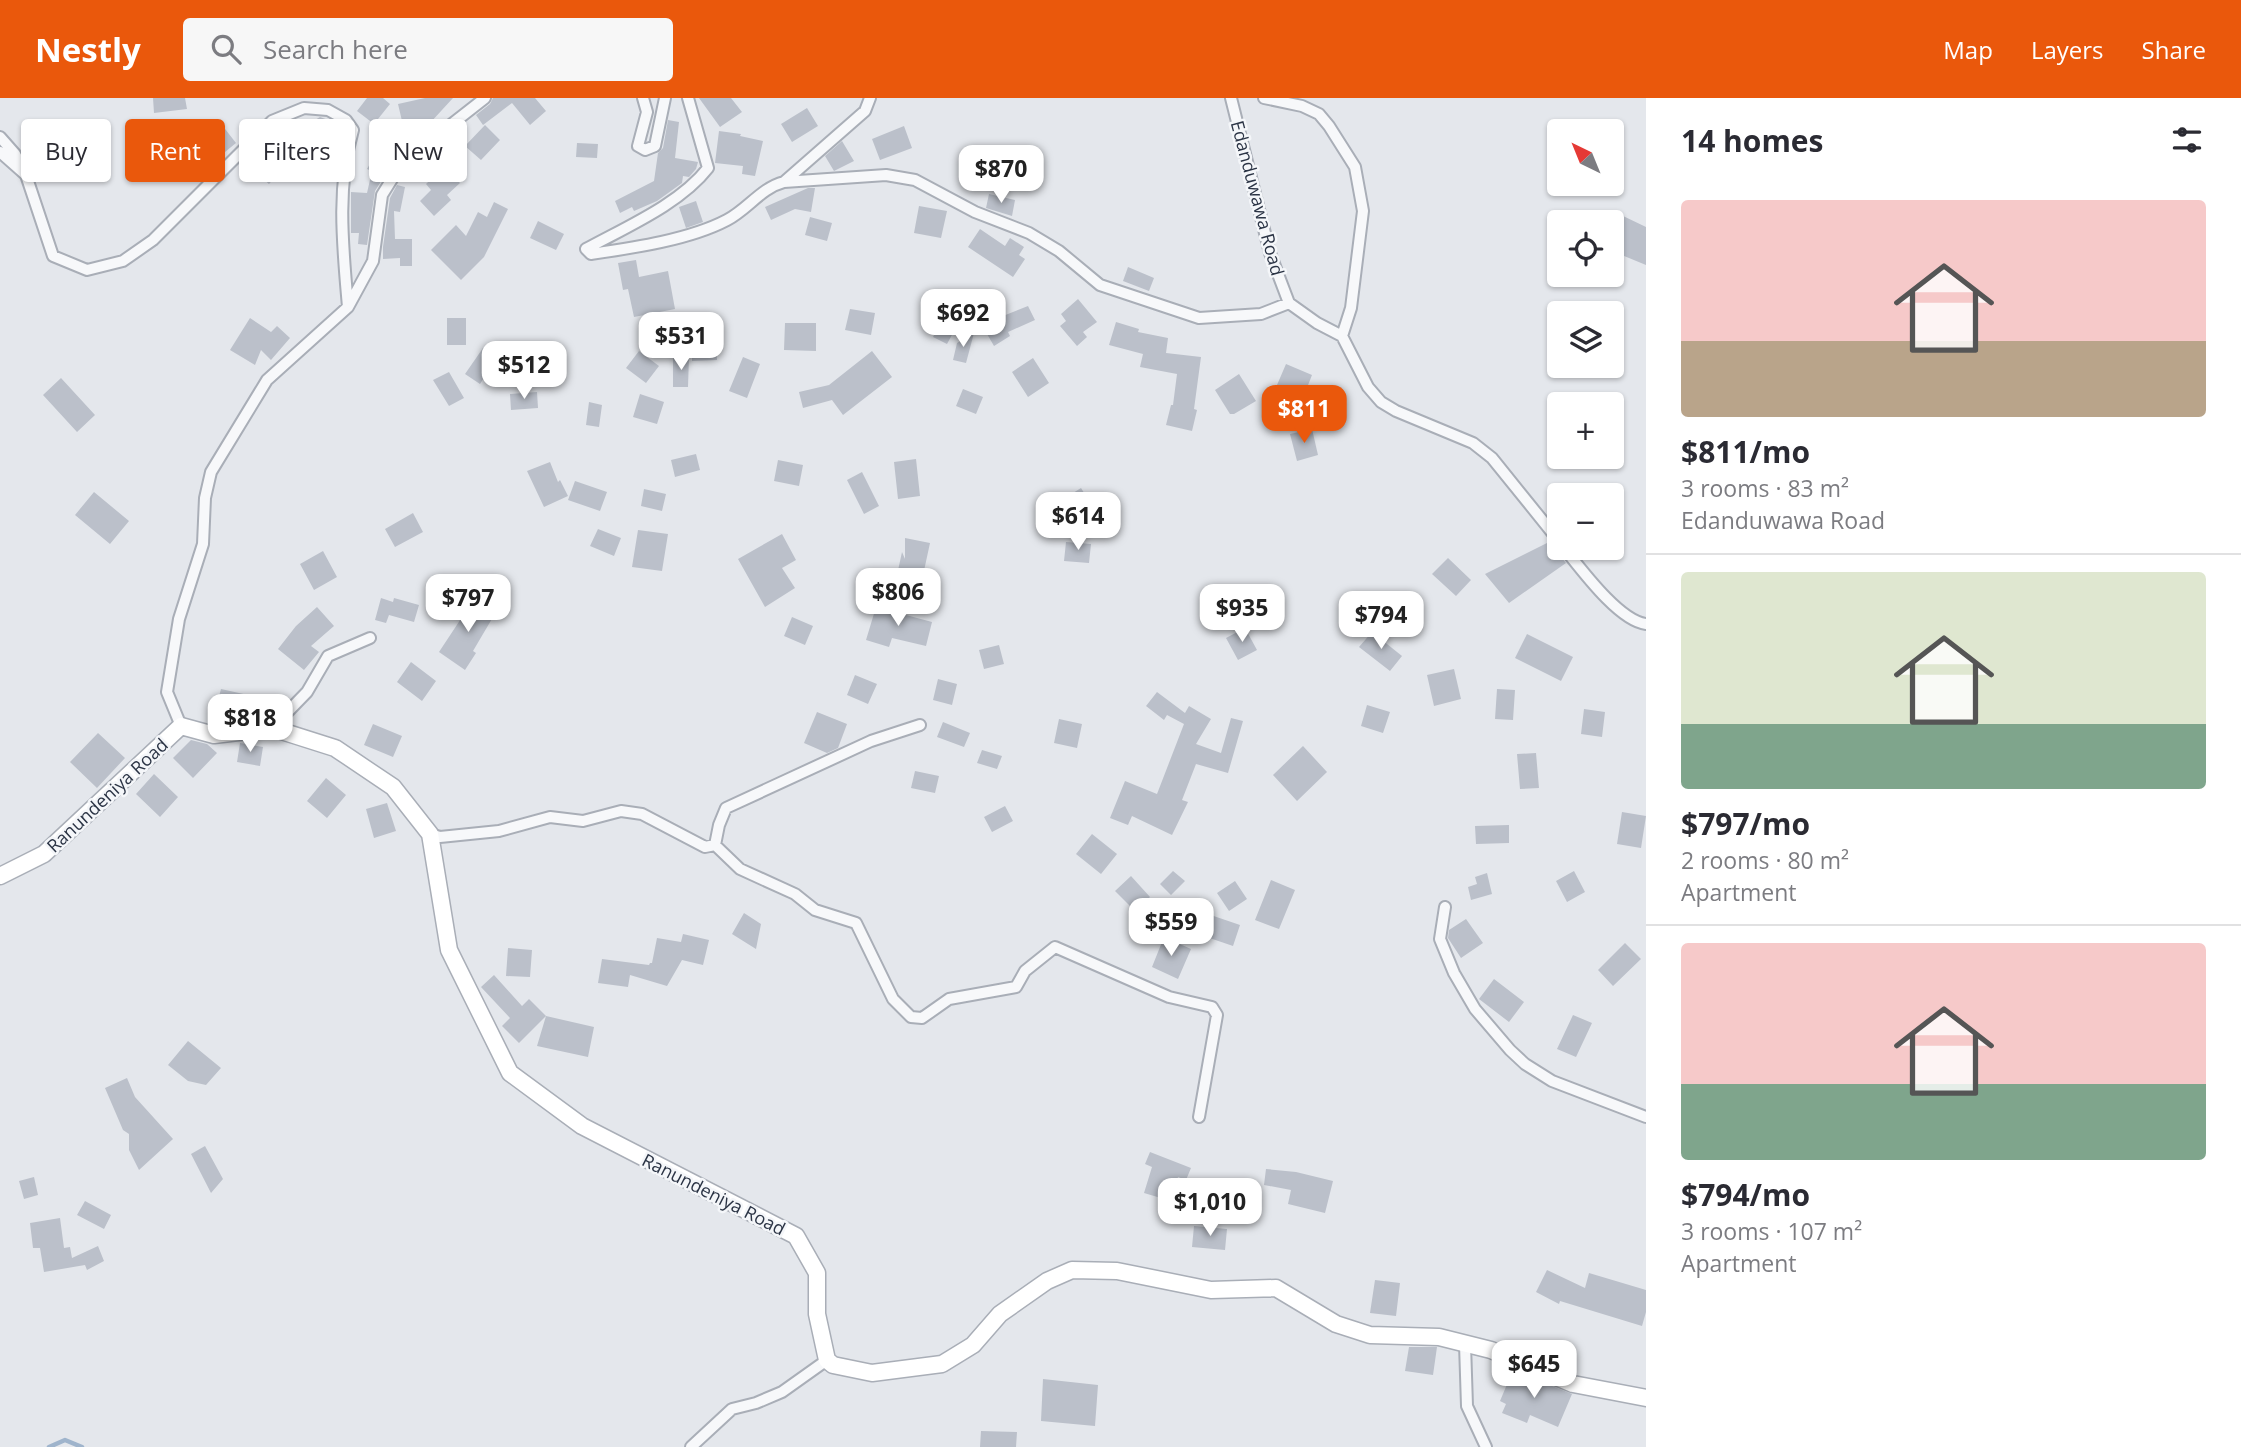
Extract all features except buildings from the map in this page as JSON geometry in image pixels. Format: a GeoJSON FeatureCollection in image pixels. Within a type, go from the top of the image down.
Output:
{"type":"FeatureCollection","features":[{"type":"Feature","properties":{"kind":"main road","name":"Ranundeniya Road"},"geometry":{"type":"LineString","coordinates":[[0,876],[44,854],[181,726],[214,735],[272,728],[335,748],[393,787],[430,834],[449,950],[510,1073],[582,1126],[796,1236],[817,1273],[817,1314],[827,1360]]}},
{"type":"Feature","properties":{"kind":"main road"},"geometry":{"type":"LineString","coordinates":[[827,1360],[833,1365],[872,1373],[942,1364],[973,1345],[1000,1314],[1047,1281],[1072,1269],[1117,1271],[1211,1290],[1276,1288],[1336,1324],[1370,1335],[1438,1337],[1491,1350],[1573,1384],[1646,1398]]}},
{"type":"Feature","properties":{"kind":"street"},"geometry":{"type":"LineString","coordinates":[[181,726],[167,692],[179,619],[203,544],[205,498],[211,472],[267,380],[348,307],[373,261],[382,195],[401,163],[485,98]]}},
{"type":"Feature","properties":{"kind":"street"},"geometry":{"type":"LineString","coordinates":[[643,98],[648,112],[638,146],[645,150],[655,146],[665,98]]}},
{"type":"Feature","properties":{"kind":"street"},"geometry":{"type":"LineString","coordinates":[[688,98],[708,168],[696,183],[674,199],[586,250],[591,254],[641,247],[695,232],[727,220],[772,185],[785,182],[886,175],[915,180],[975,212],[1029,233],[1059,251],[1100,285],[1199,318],[1261,314],[1289,303],[1317,323],[1342,335],[1368,387],[1381,402],[1395,411],[1473,443],[1492,458],[1547,526]]}},
{"type":"Feature","properties":{"kind":"street"},"geometry":{"type":"LineString","coordinates":[[785,182],[865,110],[870,98]]}},
{"type":"Feature","properties":{"kind":"street","name":"Edanduwawa Road"},"geometry":{"type":"LineString","coordinates":[[1231,98],[1270,253],[1289,303]]}},
{"type":"Feature","properties":{"kind":"street"},"geometry":{"type":"LineString","coordinates":[[1264,98],[1301,106],[1319,114],[1355,167],[1363,211],[1351,308],[1342,335]]}},
{"type":"Feature","properties":{"kind":"street"},"geometry":{"type":"LineString","coordinates":[[28,182],[53,256],[87,270],[123,261],[153,240],[272,121],[304,108],[328,110],[346,120],[353,130],[344,160],[342,234],[348,307]]}},
{"type":"Feature","properties":{"kind":"street"},"geometry":{"type":"LineString","coordinates":[[0,137],[21,165]]}},
{"type":"Feature","properties":{"kind":"street"},"geometry":{"type":"LineString","coordinates":[[0,152],[21,171]]}},
{"type":"Feature","properties":{"kind":"street"},"geometry":{"type":"LineString","coordinates":[[1575,560],[1626,615],[1640,624],[1646,624]]}},
{"type":"Feature","properties":{"kind":"street"},"geometry":{"type":"LineString","coordinates":[[272,728],[307,692],[328,656],[370,638]]}},
{"type":"Feature","properties":{"kind":"street"},"geometry":{"type":"LineString","coordinates":[[715,845],[726,808],[871,741],[920,726]]}},
{"type":"Feature","properties":{"kind":"street"},"geometry":{"type":"LineString","coordinates":[[430,834],[440,837],[499,831],[550,817],[583,821],[621,811],[642,814],[705,847],[715,845]]}},
{"type":"Feature","properties":{"kind":"street"},"geometry":{"type":"LineString","coordinates":[[715,845],[740,869],[794,894],[816,910],[856,923],[892,999],[911,1017],[922,1018],[949,999],[1016,987],[1025,971],[1055,947],[1169,997],[1212,1007],[1217,1014],[1199,1117]]}},
{"type":"Feature","properties":{"kind":"street"},"geometry":{"type":"LineString","coordinates":[[1445,907],[1440,939],[1454,973],[1475,1009],[1510,1050],[1525,1064],[1552,1081],[1646,1117]]}},
{"type":"Feature","properties":{"kind":"street"},"geometry":{"type":"LineString","coordinates":[[1465,1344],[1467,1406],[1486,1447]]}},
{"type":"Feature","properties":{"kind":"street"},"geometry":{"type":"LineString","coordinates":[[691,1447],[732,1409],[782,1392],[827,1360]]}},
{"type":"Feature","properties":{"kind":"waterway"},"geometry":{"type":"LineString","coordinates":[[49,1447],[65,1440],[82,1447]]}}]}
